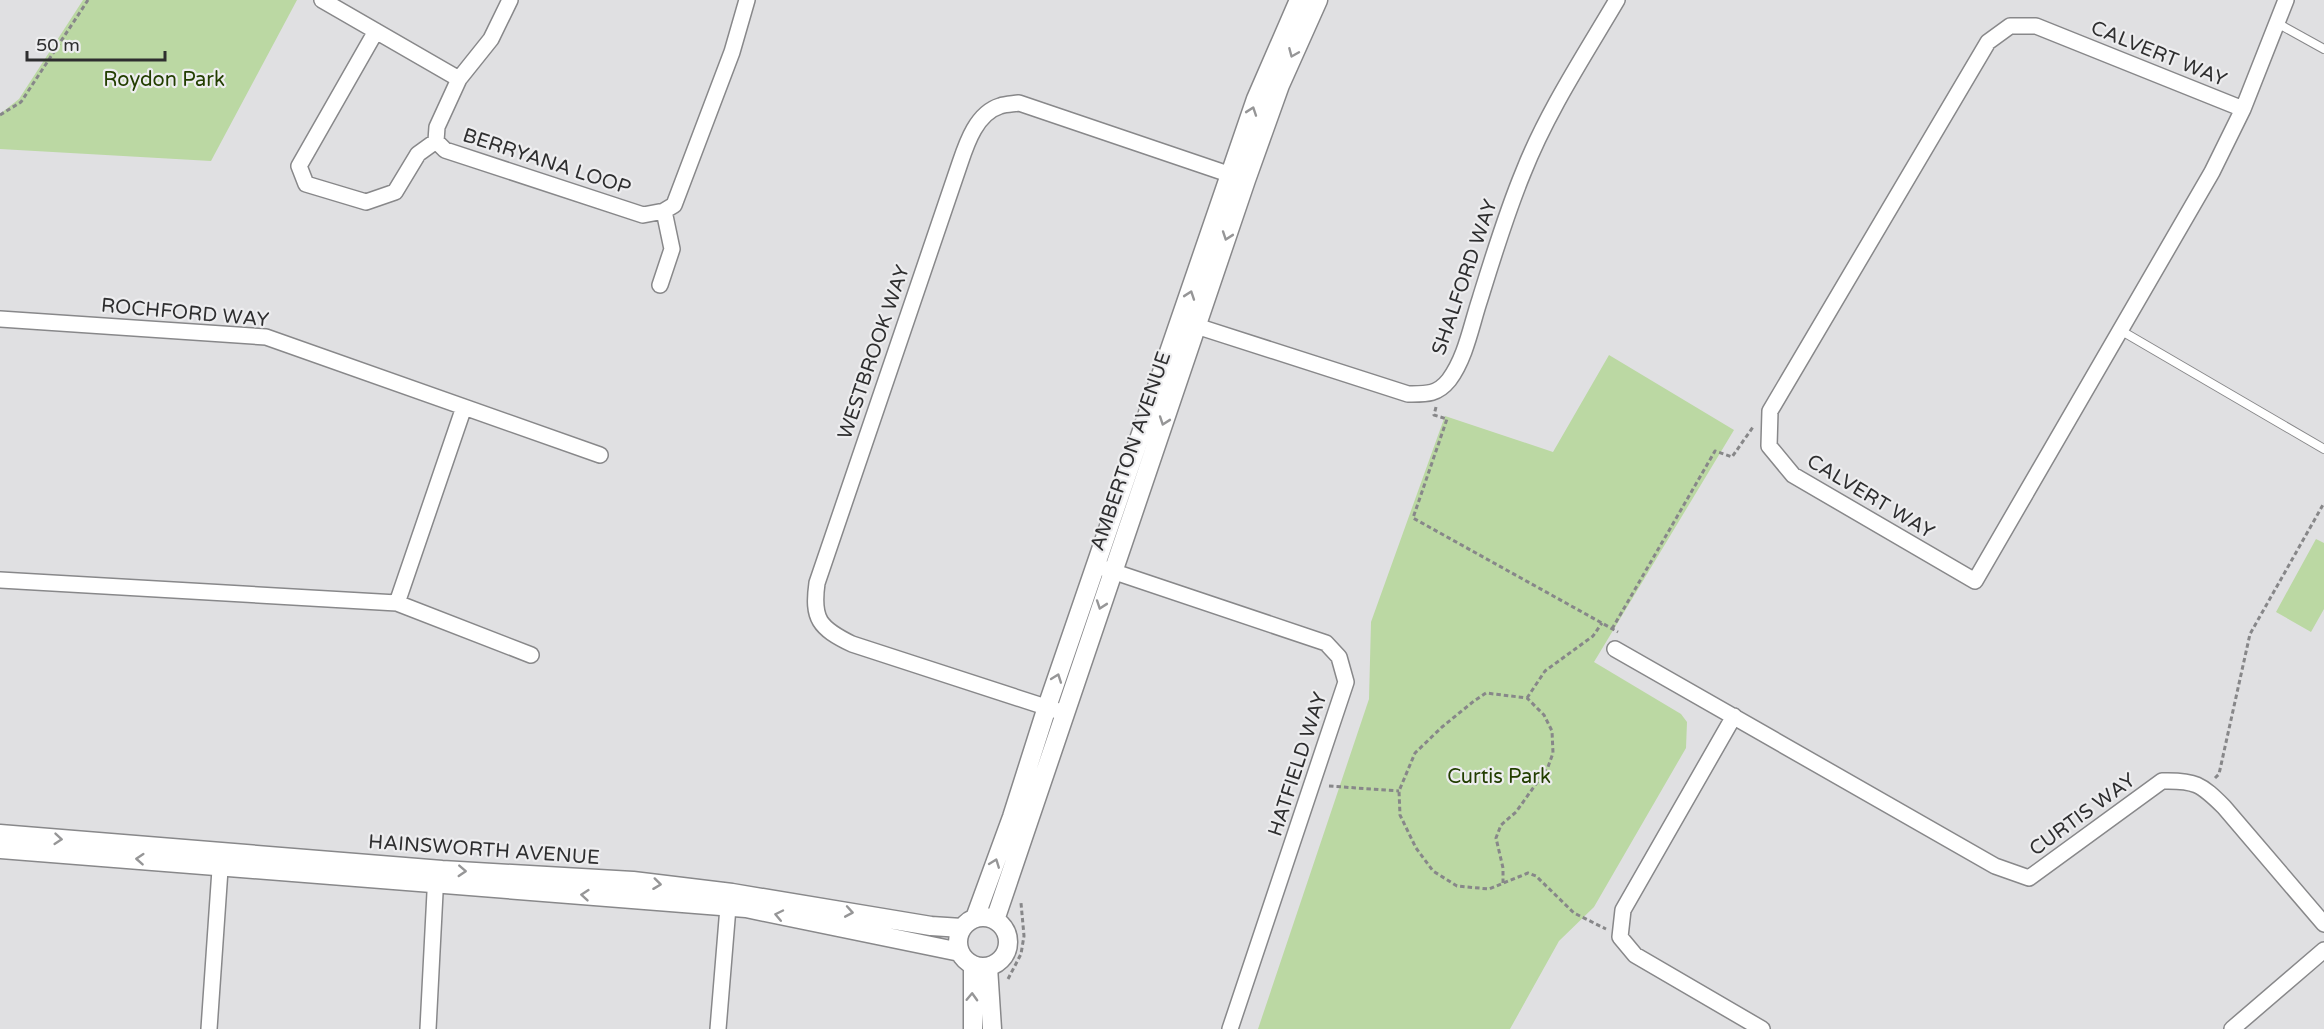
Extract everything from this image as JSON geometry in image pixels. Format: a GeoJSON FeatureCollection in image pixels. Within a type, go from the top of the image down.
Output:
{"type":"FeatureCollection","features":[{"type":"Feature","properties":{"kind":"street"},"geometry":{"type":"LineString","coordinates":[[322,0],[459,79]]}},
{"type":"Feature","properties":{"kind":"street","name":"BERRYANA LOOP"},"geometry":{"type":"LineString","coordinates":[[510,0],[491,39],[459,79],[437,127],[436,141],[445,150],[643,215],[664,211]]}},
{"type":"Feature","properties":{"kind":"street"},"geometry":{"type":"LineString","coordinates":[[660,285],[672,249],[664,211],[674,205],[682,188],[706,117],[732,52],[747,0]]}},
{"type":"Feature","properties":{"kind":"street","name":"AMBERTON AVENUE"},"geometry":{"type":"LineString","coordinates":[[968,923],[1055,710],[1238,177],[1265,78],[1299,0]]}},
{"type":"Feature","properties":{"kind":"street","name":"AMBERTON AVENUE"},"geometry":{"type":"LineString","coordinates":[[1238,177],[1318,0]]}},
{"type":"Feature","properties":{"kind":"street","name":"SHALFORD WAY"},"geometry":{"type":"LineString","coordinates":[[1431,394],[1447,383],[1456,369],[1493,254],[1523,172],[1541,132],[1617,0]]}},
{"type":"Feature","properties":{"kind":"street","name":"CALVERT WAY"},"geometry":{"type":"LineString","coordinates":[[2243,109],[2036,26],[2010,26],[1988,42],[1770,411],[1769,446],[1793,475],[1975,581],[2212,172],[2243,109],[2286,0]]}},
{"type":"Feature","properties":{"kind":"street"},"geometry":{"type":"LineString","coordinates":[[375,31],[299,166],[306,184],[366,202],[376,199],[395,192],[418,154],[436,141]]}},
{"type":"Feature","properties":{"kind":"street","name":"WESTBROOK WAY"},"geometry":{"type":"LineString","coordinates":[[1055,710],[852,644],[835,636],[821,623],[814,606],[816,583],[969,136],[981,120],[998,106],[1019,103],[1238,177]]}},
{"type":"Feature","properties":{"kind":"street","name":"ROCHFORD WAY"},"geometry":{"type":"LineString","coordinates":[[0,319],[266,337],[600,455]]}},
{"type":"Feature","properties":{"kind":"street"},"geometry":{"type":"LineString","coordinates":[[1189,323],[1408,394],[1431,394]]}},
{"type":"Feature","properties":{"kind":"street"},"geometry":{"type":"LineString","coordinates":[[397,603],[464,407]]}},
{"type":"Feature","properties":{"kind":"street","name":"HATFIELD WAY"},"geometry":{"type":"LineString","coordinates":[[1105,569],[1326,643],[1339,657],[1346,682],[1230,1029]]}},
{"type":"Feature","properties":{"kind":"street"},"geometry":{"type":"LineString","coordinates":[[0,580],[397,603],[531,655]]}},
{"type":"Feature","properties":{"kind":"street","name":"CURTIS WAY"},"geometry":{"type":"LineString","coordinates":[[1614,650],[1995,866],[2029,878],[2162,781],[2186,781],[2206,789]]}},
{"type":"Feature","properties":{"kind":"street","name":"AMBERTON AVENUE"},"geometry":{"type":"LineString","coordinates":[[995,920],[1055,710]]}},
{"type":"Feature","properties":{"kind":"street"},"geometry":{"type":"LineString","coordinates":[[1734,716],[1623,910],[1620,937],[1635,955],[1762,1029]]}},
{"type":"Feature","properties":{"kind":"street"},"geometry":{"type":"LineString","coordinates":[[2206,789],[2324,924]]}},
{"type":"Feature","properties":{"kind":"street","name":"HAINSWORTH AVENUE"},"geometry":{"type":"LineString","coordinates":[[0,834],[220,859]]}},
{"type":"Feature","properties":{"kind":"street","name":"HAINSWORTH AVENUE"},"geometry":{"type":"LineString","coordinates":[[0,849],[220,859],[729,899],[931,926],[968,923]]}},
{"type":"Feature","properties":{"kind":"street"},"geometry":{"type":"LineString","coordinates":[[209,1029],[220,859]]}},
{"type":"Feature","properties":{"kind":"street"},"geometry":{"type":"LineString","coordinates":[[428,1029],[435,876]]}},
{"type":"Feature","properties":{"kind":"street"},"geometry":{"type":"LineString","coordinates":[[718,1029],[729,899]]}},
{"type":"Feature","properties":{"kind":"street","name":"HAINSWORTH AVENUE"},"geometry":{"type":"LineString","coordinates":[[729,899],[746,908],[960,952]]}},
{"type":"Feature","properties":{"kind":"street"},"geometry":{"type":"LineString","coordinates":[[981,966],[1001,959],[1008,945],[1005,930],[989,917],[968,923],[958,936],[960,952],[981,966],[992,1029]]}},
{"type":"Feature","properties":{"kind":"street"},"geometry":{"type":"LineString","coordinates":[[2232,1029],[2324,950]]}},
{"type":"Feature","properties":{"kind":"street"},"geometry":{"type":"LineString","coordinates":[[973,1029],[981,966]]}},
{"type":"Feature","properties":{"kind":"lane"},"geometry":{"type":"LineString","coordinates":[[2277,23],[2324,49]]}},
{"type":"Feature","properties":{"kind":"lane"},"geometry":{"type":"LineString","coordinates":[[2120,330],[2324,449]]}},
{"type":"Feature","properties":{"kind":"path"},"geometry":{"type":"LineString","coordinates":[[0,115],[21,102],[88,0]]}},
{"type":"Feature","properties":{"kind":"path"},"geometry":{"type":"LineString","coordinates":[[1431,394],[1436,406],[1434,415],[1447,419],[1413,518],[1622,634],[1614,650]]}},
{"type":"Feature","properties":{"kind":"path"},"geometry":{"type":"LineString","coordinates":[[1612,629],[1715,451],[1732,457],[1758,422],[1770,418]]}},
{"type":"Feature","properties":{"kind":"path"},"geometry":{"type":"LineString","coordinates":[[2206,789],[2219,774],[2250,634],[2324,502]]}},
{"type":"Feature","properties":{"kind":"path"},"geometry":{"type":"LineString","coordinates":[[1527,698],[1545,671],[1593,636],[1602,623]]}},
{"type":"Feature","properties":{"kind":"path"},"geometry":{"type":"LineString","coordinates":[[1503,883],[1503,868],[1496,838],[1501,825],[1516,812],[1548,767],[1552,753],[1552,731],[1544,715],[1527,698],[1486,693],[1415,753],[1399,791],[1400,815],[1416,848],[1433,871],[1457,886],[1489,889],[1528,873],[1536,876],[1575,913],[1602,928],[1621,931]]}},
{"type":"Feature","properties":{"kind":"path"},"geometry":{"type":"LineString","coordinates":[[1313,786],[1399,791]]}},
{"type":"Feature","properties":{"kind":"green space","name":"Roydon Park"},"geometry":{"type":"Polygon","coordinates":[[[83,0],[297,0],[211,161],[0,149],[0,114],[19,99],[83,0]]]}},
{"type":"Feature","properties":{"kind":"green space","name":"Curtis Park"},"geometry":{"type":"Polygon","coordinates":[[[1609,355],[1734,430],[1594,662],[1681,714],[1687,722],[1686,748],[1594,907],[1559,941],[1510,1029],[1258,1029],[1369,699],[1371,622],[1445,416],[1553,452],[1609,355]]]}},
{"type":"Feature","properties":{"kind":"green space"},"geometry":{"type":"Polygon","coordinates":[[[2316,539],[2324,543],[2324,609],[2311,632],[2276,612],[2316,539]]]}}]}
